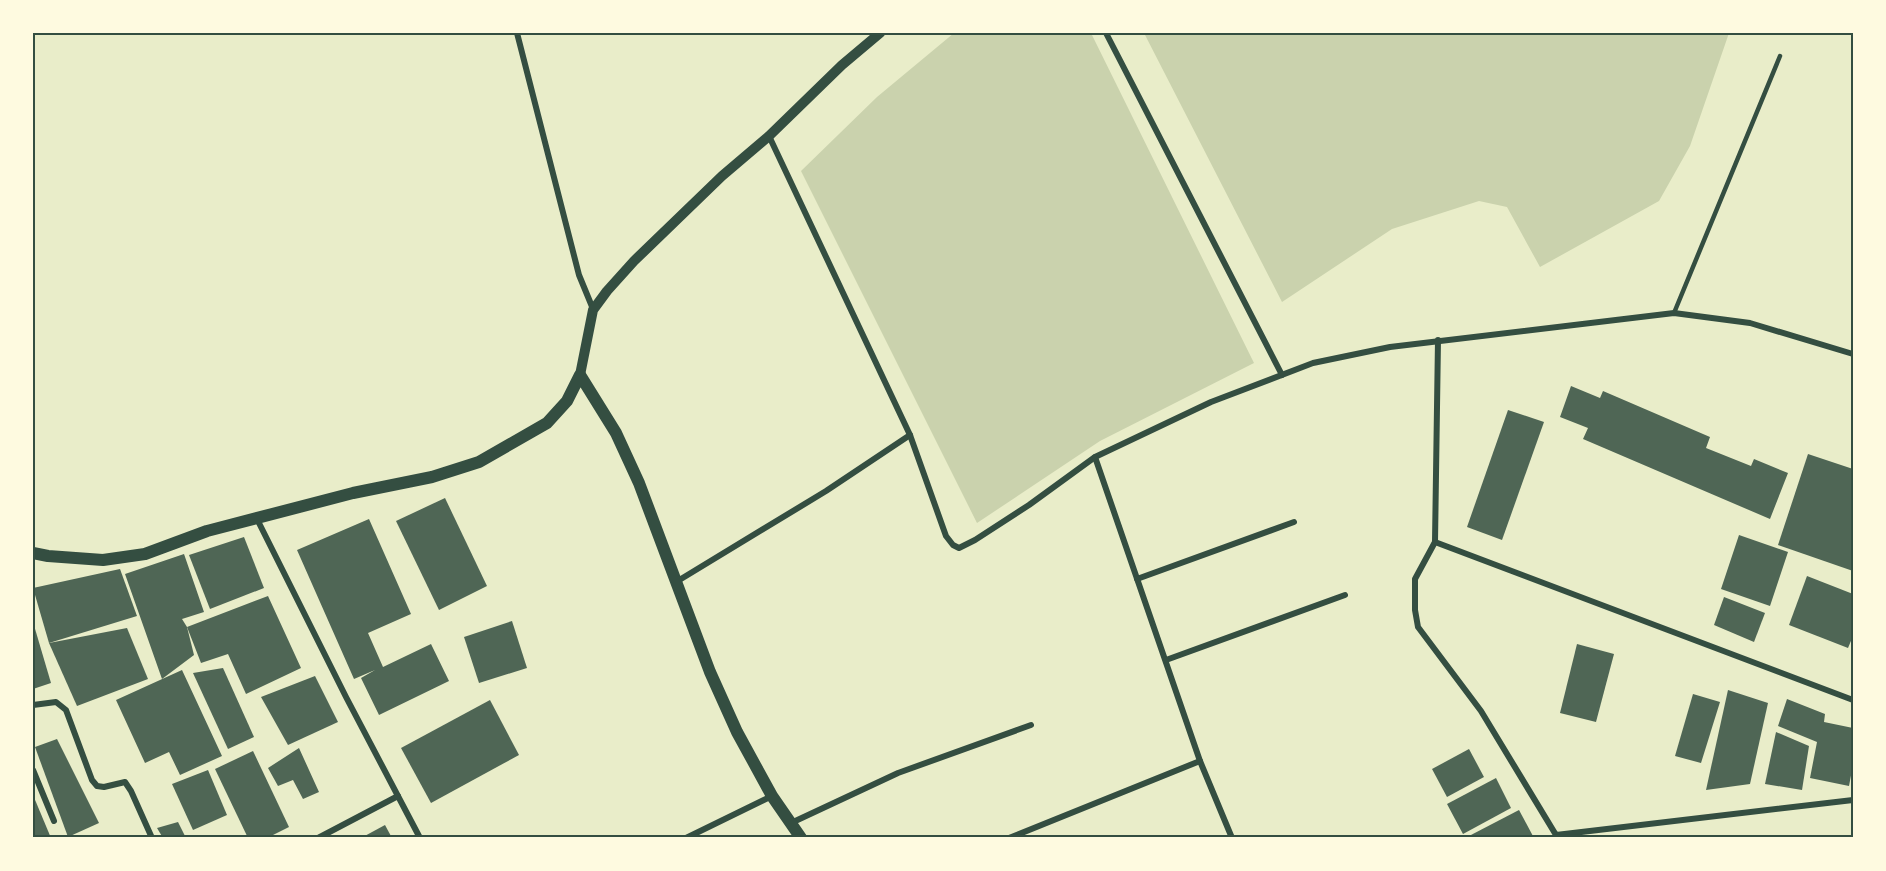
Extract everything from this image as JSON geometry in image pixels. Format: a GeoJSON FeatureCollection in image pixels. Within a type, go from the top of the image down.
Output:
{"type":"FeatureCollection","features":[{"type":"Feature","properties":{"kind":"main road"},"geometry":{"type":"LineString","coordinates":[[33,553],[103,560],[145,554],[207,531],[353,493],[432,477],[479,462],[547,423],[567,401],[580,375]]}},
{"type":"Feature","properties":{"kind":"main road"},"geometry":{"type":"LineString","coordinates":[[580,375],[616,433],[639,483],[676,582],[737,732],[772,796],[801,838]]}},
{"type":"Feature","properties":{"kind":"street"},"geometry":{"type":"LineString","coordinates":[[517,33],[579,275],[593,310]]}},
{"type":"Feature","properties":{"kind":"street"},"geometry":{"type":"LineString","coordinates":[[580,375],[593,310],[607,291],[634,261],[722,176],[769,136],[842,65],[880,33]]}},
{"type":"Feature","properties":{"kind":"street"},"geometry":{"type":"LineString","coordinates":[[1106,33],[1281,375]]}},
{"type":"Feature","properties":{"kind":"street"},"geometry":{"type":"LineString","coordinates":[[769,136],[910,435],[946,536],[953,545],[959,548],[1029,505],[1095,457],[1211,402],[1313,363],[1390,347],[1438,340],[1674,314],[1750,322],[1853,354]]}},
{"type":"Feature","properties":{"kind":"street"},"geometry":{"type":"LineString","coordinates":[[1438,340],[1435,542],[1415,579],[1415,610],[1418,627],[1481,711],[1557,836],[1853,800]]}},
{"type":"Feature","properties":{"kind":"street"},"geometry":{"type":"LineString","coordinates":[[676,582],[826,491],[910,435]]}},
{"type":"Feature","properties":{"kind":"street"},"geometry":{"type":"LineString","coordinates":[[1095,457],[1200,760],[1232,838]]}},
{"type":"Feature","properties":{"kind":"street"},"geometry":{"type":"LineString","coordinates":[[257,519],[420,838]]}},
{"type":"Feature","properties":{"kind":"street"},"geometry":{"type":"LineString","coordinates":[[1137,579],[1294,522]]}},
{"type":"Feature","properties":{"kind":"street"},"geometry":{"type":"LineString","coordinates":[[1435,542],[1853,700]]}},
{"type":"Feature","properties":{"kind":"street"},"geometry":{"type":"LineString","coordinates":[[1166,660],[1345,595]]}},
{"type":"Feature","properties":{"kind":"street"},"geometry":{"type":"LineString","coordinates":[[33,705],[56,702],[66,710],[92,780],[97,786],[104,787],[125,782],[131,791],[149,837]]}},
{"type":"Feature","properties":{"kind":"street"},"geometry":{"type":"LineString","coordinates":[[791,823],[898,773],[1031,725]]}},
{"type":"Feature","properties":{"kind":"street"},"geometry":{"type":"LineString","coordinates":[[1009,838],[1200,760]]}},
{"type":"Feature","properties":{"kind":"street"},"geometry":{"type":"LineString","coordinates":[[33,770],[54,821]]}},
{"type":"Feature","properties":{"kind":"street"},"geometry":{"type":"LineString","coordinates":[[318,838],[398,796]]}},
{"type":"Feature","properties":{"kind":"street"},"geometry":{"type":"LineString","coordinates":[[686,838],[772,796]]}},
{"type":"Feature","properties":{"kind":"lane"},"geometry":{"type":"LineString","coordinates":[[1674,314],[1780,56]]}},
{"type":"Feature","properties":{"kind":"green space"},"geometry":{"type":"Polygon","coordinates":[[[954,33],[1091,33],[1254,363],[1100,441],[977,523],[801,171],[877,97],[954,33]]]}},
{"type":"Feature","properties":{"kind":"green space"},"geometry":{"type":"Polygon","coordinates":[[[1144,33],[1729,33],[1690,146],[1659,201],[1540,267],[1507,207],[1479,201],[1392,229],[1282,302],[1144,33]]]}},
{"type":"Feature","properties":{"kind":"building"},"geometry":{"type":"Polygon","coordinates":[[[1571,386],[1600,398],[1603,391],[1710,437],[1706,448],[1751,466],[1754,459],[1788,473],[1770,519],[1583,439],[1588,428],[1560,417],[1571,386]]]}},
{"type":"Feature","properties":{"kind":"building"},"geometry":{"type":"Polygon","coordinates":[[[1508,410],[1544,422],[1502,540],[1467,527],[1508,410]]]}},
{"type":"Feature","properties":{"kind":"building"},"geometry":{"type":"Polygon","coordinates":[[[1808,454],[1853,469],[1853,571],[1778,545],[1808,454]]]}},
{"type":"Feature","properties":{"kind":"building"},"geometry":{"type":"Polygon","coordinates":[[[445,498],[487,586],[439,610],[396,521],[445,498]]]}},
{"type":"Feature","properties":{"kind":"building"},"geometry":{"type":"Polygon","coordinates":[[[369,519],[411,614],[368,633],[383,667],[431,644],[449,681],[379,715],[361,678],[375,670],[354,679],[297,550],[369,519]]]}},
{"type":"Feature","properties":{"kind":"building"},"geometry":{"type":"Polygon","coordinates":[[[1739,535],[1788,552],[1770,606],[1721,589],[1739,535]]]}},
{"type":"Feature","properties":{"kind":"building"},"geometry":{"type":"Polygon","coordinates":[[[244,537],[264,588],[210,609],[189,555],[244,537]]]}},
{"type":"Feature","properties":{"kind":"building"},"geometry":{"type":"Polygon","coordinates":[[[184,554],[204,612],[182,619],[187,627],[194,655],[162,679],[125,574],[184,554]]]}},
{"type":"Feature","properties":{"kind":"building"},"geometry":{"type":"Polygon","coordinates":[[[120,569],[137,616],[49,643],[33,588],[120,569]]]}},
{"type":"Feature","properties":{"kind":"building"},"geometry":{"type":"Polygon","coordinates":[[[1807,576],[1853,594],[1853,636],[1848,648],[1789,625],[1807,576]]]}},
{"type":"Feature","properties":{"kind":"building"},"geometry":{"type":"Polygon","coordinates":[[[268,596],[301,668],[246,694],[228,654],[201,663],[187,627],[268,596]]]}},
{"type":"Feature","properties":{"kind":"building"},"geometry":{"type":"Polygon","coordinates":[[[1724,597],[1765,613],[1754,642],[1714,625],[1724,597]]]}},
{"type":"Feature","properties":{"kind":"building"},"geometry":{"type":"Polygon","coordinates":[[[512,621],[527,668],[479,683],[464,637],[512,621]]]}},
{"type":"Feature","properties":{"kind":"building"},"geometry":{"type":"Polygon","coordinates":[[[33,622],[51,683],[33,689],[33,622]]]}},
{"type":"Feature","properties":{"kind":"building"},"geometry":{"type":"Polygon","coordinates":[[[127,628],[148,679],[77,706],[49,643],[127,628]]]}},
{"type":"Feature","properties":{"kind":"building"},"geometry":{"type":"Polygon","coordinates":[[[1577,644],[1614,654],[1596,722],[1560,713],[1577,644]]]}},
{"type":"Feature","properties":{"kind":"building"},"geometry":{"type":"Polygon","coordinates":[[[223,668],[254,737],[228,749],[193,673],[223,668]]]}},
{"type":"Feature","properties":{"kind":"building"},"geometry":{"type":"Polygon","coordinates":[[[182,670],[222,756],[180,775],[169,752],[145,763],[116,700],[182,670]]]}},
{"type":"Feature","properties":{"kind":"building"},"geometry":{"type":"Polygon","coordinates":[[[315,676],[338,722],[288,745],[261,697],[315,676]]]}},
{"type":"Feature","properties":{"kind":"building"},"geometry":{"type":"Polygon","coordinates":[[[1728,690],[1768,703],[1750,784],[1706,790],[1728,690]]]}},
{"type":"Feature","properties":{"kind":"building"},"geometry":{"type":"Polygon","coordinates":[[[1693,694],[1720,702],[1701,763],[1675,756],[1693,694]]]}},
{"type":"Feature","properties":{"kind":"building"},"geometry":{"type":"Polygon","coordinates":[[[1787,699],[1825,714],[1824,722],[1853,728],[1853,765],[1849,786],[1810,778],[1817,742],[1778,726],[1787,699]]]}},
{"type":"Feature","properties":{"kind":"building"},"geometry":{"type":"Polygon","coordinates":[[[490,700],[519,755],[431,803],[401,748],[490,700]]]}},
{"type":"Feature","properties":{"kind":"building"},"geometry":{"type":"Polygon","coordinates":[[[1776,732],[1809,746],[1802,790],[1765,784],[1776,732]]]}},
{"type":"Feature","properties":{"kind":"building"},"geometry":{"type":"Polygon","coordinates":[[[57,739],[99,823],[68,837],[35,747],[57,739]]]}},
{"type":"Feature","properties":{"kind":"building"},"geometry":{"type":"Polygon","coordinates":[[[299,748],[319,792],[303,799],[293,780],[278,786],[268,768],[299,748]]]}},
{"type":"Feature","properties":{"kind":"building"},"geometry":{"type":"Polygon","coordinates":[[[1469,749],[1484,777],[1447,797],[1432,769],[1469,749]]]}},
{"type":"Feature","properties":{"kind":"building"},"geometry":{"type":"Polygon","coordinates":[[[253,751],[289,827],[267,838],[248,838],[215,769],[253,751]]]}},
{"type":"Feature","properties":{"kind":"building"},"geometry":{"type":"Polygon","coordinates":[[[208,770],[227,815],[193,830],[172,784],[208,770]]]}},
{"type":"Feature","properties":{"kind":"building"},"geometry":{"type":"Polygon","coordinates":[[[1496,778],[1511,808],[1463,834],[1447,804],[1496,778]]]}},
{"type":"Feature","properties":{"kind":"building"},"geometry":{"type":"Polygon","coordinates":[[[33,795],[51,838],[33,838],[33,795]]]}},
{"type":"Feature","properties":{"kind":"building"},"geometry":{"type":"Polygon","coordinates":[[[1519,810],[1534,838],[1470,838],[1469,836],[1519,810]]]}},
{"type":"Feature","properties":{"kind":"building"},"geometry":{"type":"Polygon","coordinates":[[[178,822],[186,838],[163,838],[157,828],[178,822]]]}},
{"type":"Feature","properties":{"kind":"building"},"geometry":{"type":"Polygon","coordinates":[[[385,825],[392,838],[361,838],[385,825]]]}}]}
